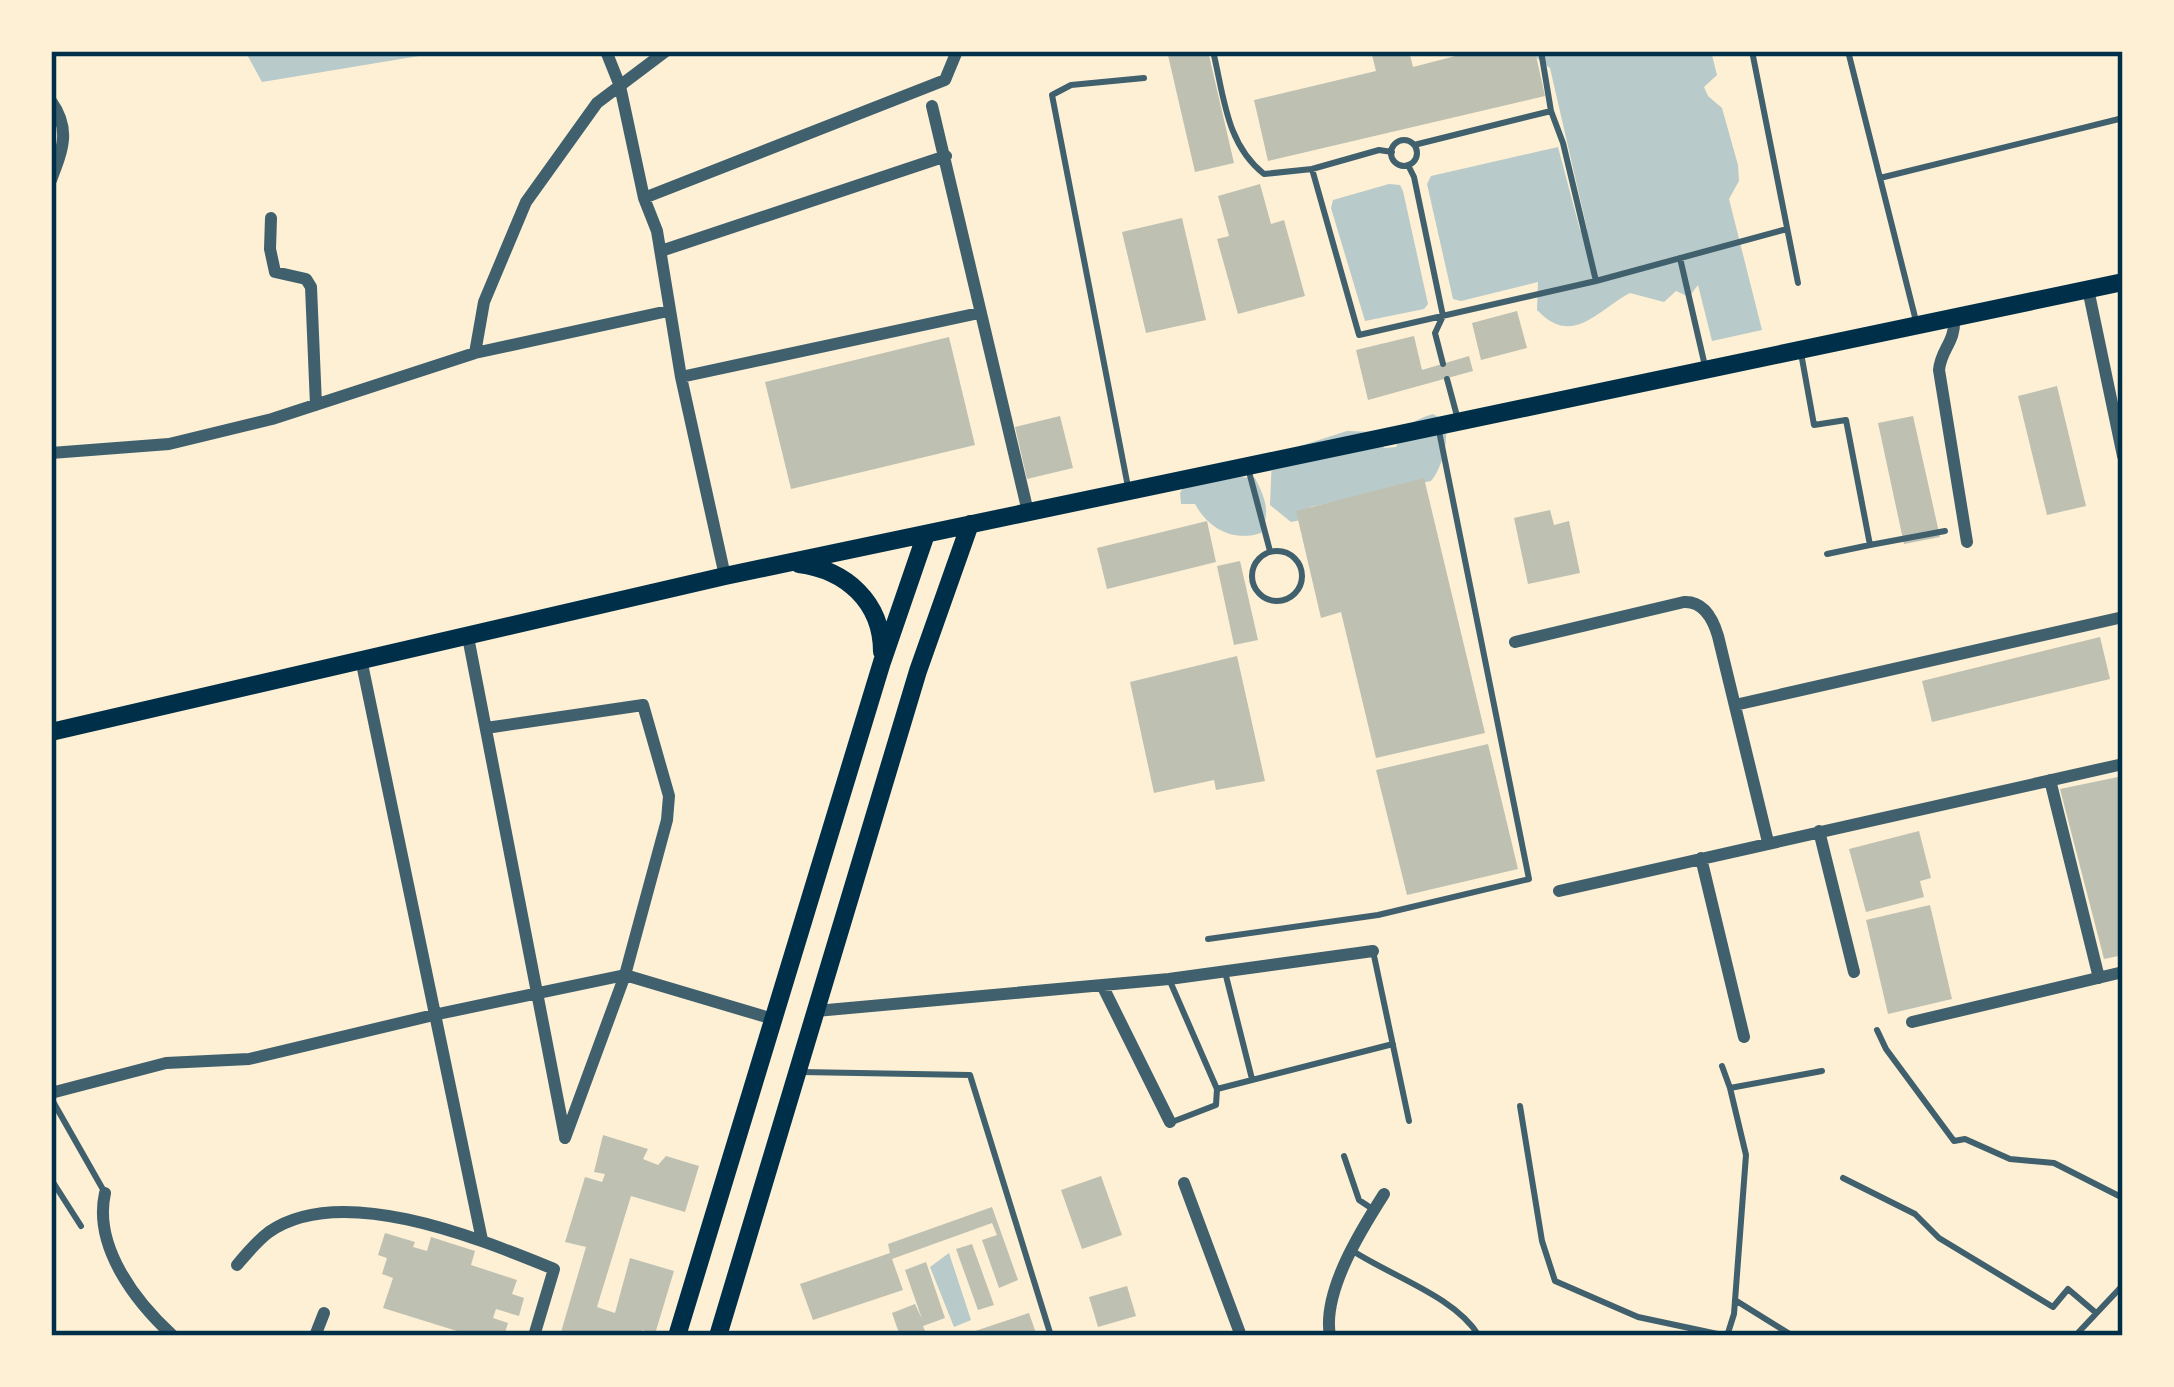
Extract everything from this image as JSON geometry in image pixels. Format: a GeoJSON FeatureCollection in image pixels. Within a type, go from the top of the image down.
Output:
{"type":"FeatureCollection","features":[{"type":"Feature","properties":{"kind":"main road"},"geometry":{"type":"LineString","coordinates":[[51,732],[725,576],[2123,282]]}},
{"type":"Feature","properties":{"kind":"main road"},"geometry":{"type":"LineString","coordinates":[[718,1336],[932,631],[970,524]]}},
{"type":"Feature","properties":{"kind":"main road"},"geometry":{"type":"LineString","coordinates":[[677,1336],[882,662],[926,534]]}},
{"type":"Feature","properties":{"kind":"main road"},"geometry":{"type":"LineString","coordinates":[[780,565],[815,567],[853,584],[876,618],[882,662]]}},
{"type":"Feature","properties":{"kind":"main road"},"geometry":{"type":"LineString","coordinates":[[898,615],[932,631]]}},
{"type":"Feature","properties":{"kind":"main road"},"geometry":{"type":"LineString","coordinates":[[773,1019],[813,1020]]}},
{"type":"Feature","properties":{"kind":"street"},"geometry":{"type":"LineString","coordinates":[[606,51],[620,86],[644,199],[661,250],[681,377],[725,576]]}},
{"type":"Feature","properties":{"kind":"street"},"geometry":{"type":"LineString","coordinates":[[475,353],[484,302],[526,202],[597,103],[666,51]]}},
{"type":"Feature","properties":{"kind":"street"},"geometry":{"type":"LineString","coordinates":[[644,199],[945,80],[956,51]]}},
{"type":"Feature","properties":{"kind":"street"},"geometry":{"type":"LineString","coordinates":[[51,100],[62,116],[66,136],[51,180]]}},
{"type":"Feature","properties":{"kind":"street"},"geometry":{"type":"LineString","coordinates":[[932,106],[1028,512]]}},
{"type":"Feature","properties":{"kind":"street"},"geometry":{"type":"LineString","coordinates":[[661,250],[946,157]]}},
{"type":"Feature","properties":{"kind":"street"},"geometry":{"type":"LineString","coordinates":[[271,218],[274,271],[306,280],[311,287],[316,405]]}},
{"type":"Feature","properties":{"kind":"street"},"geometry":{"type":"LineString","coordinates":[[2088,290],[2123,456]]}},
{"type":"Feature","properties":{"kind":"street"},"geometry":{"type":"LineString","coordinates":[[51,453],[169,444],[316,405],[475,353],[668,310]]}},
{"type":"Feature","properties":{"kind":"street"},"geometry":{"type":"LineString","coordinates":[[681,377],[979,314]]}},
{"type":"Feature","properties":{"kind":"street"},"geometry":{"type":"LineString","coordinates":[[1954,317],[1955,333],[1940,358],[1939,370],[1967,542]]}},
{"type":"Feature","properties":{"kind":"street"},"geometry":{"type":"LineString","coordinates":[[1515,642],[1694,601],[1714,623],[1768,842]]}},
{"type":"Feature","properties":{"kind":"street"},"geometry":{"type":"LineString","coordinates":[[1735,705],[2123,616]]}},
{"type":"Feature","properties":{"kind":"street"},"geometry":{"type":"LineString","coordinates":[[468,637],[565,1138],[625,975],[668,820],[669,796],[643,705],[486,728]]}},
{"type":"Feature","properties":{"kind":"street"},"geometry":{"type":"LineString","coordinates":[[361,659],[482,1240]]}},
{"type":"Feature","properties":{"kind":"street"},"geometry":{"type":"LineString","coordinates":[[1559,891],[2123,764]]}},
{"type":"Feature","properties":{"kind":"street"},"geometry":{"type":"LineString","coordinates":[[2050,780],[2099,978]]}},
{"type":"Feature","properties":{"kind":"street"},"geometry":{"type":"LineString","coordinates":[[1819,831],[1854,971]]}},
{"type":"Feature","properties":{"kind":"street"},"geometry":{"type":"LineString","coordinates":[[1701,858],[1744,1036]]}},
{"type":"Feature","properties":{"kind":"street"},"geometry":{"type":"LineString","coordinates":[[813,1020],[1373,951]]}},
{"type":"Feature","properties":{"kind":"street"},"geometry":{"type":"LineString","coordinates":[[1912,1022],[2123,973]]}},
{"type":"Feature","properties":{"kind":"street"},"geometry":{"type":"LineString","coordinates":[[51,1096],[166,1063],[249,1059],[625,975],[773,1019]]}},
{"type":"Feature","properties":{"kind":"street"},"geometry":{"type":"LineString","coordinates":[[1102,985],[1170,1122]]}},
{"type":"Feature","properties":{"kind":"street"},"geometry":{"type":"LineString","coordinates":[[1184,1183],[1241,1336]]}},
{"type":"Feature","properties":{"kind":"street"},"geometry":{"type":"LineString","coordinates":[[105,1192],[101,1208],[116,1264],[149,1314],[173,1336]]}},
{"type":"Feature","properties":{"kind":"street"},"geometry":{"type":"LineString","coordinates":[[1330,1336],[1329,1301],[1384,1194]]}},
{"type":"Feature","properties":{"kind":"street"},"geometry":{"type":"LineString","coordinates":[[237,1265],[271,1231],[322,1216],[371,1213],[420,1222],[554,1269],[534,1336]]}},
{"type":"Feature","properties":{"kind":"street"},"geometry":{"type":"LineString","coordinates":[[316,1336],[324,1312]]}},
{"type":"Feature","properties":{"kind":"lane"},"geometry":{"type":"LineString","coordinates":[[1214,51],[1234,141],[1264,174],[1312,169],[1379,150],[1392,152]]}},
{"type":"Feature","properties":{"kind":"lane"},"geometry":{"type":"LineString","coordinates":[[1541,51],[1596,281]]}},
{"type":"Feature","properties":{"kind":"lane"},"geometry":{"type":"LineString","coordinates":[[1752,51],[1798,283]]}},
{"type":"Feature","properties":{"kind":"lane"},"geometry":{"type":"LineString","coordinates":[[1848,51],[1917,324]]}},
{"type":"Feature","properties":{"kind":"lane"},"geometry":{"type":"LineString","coordinates":[[1129,490],[1052,95],[1071,86],[1144,78]]}},
{"type":"Feature","properties":{"kind":"lane"},"geometry":{"type":"LineString","coordinates":[[1392,152],[1399,141],[1414,145],[1552,111]]}},
{"type":"Feature","properties":{"kind":"lane"},"geometry":{"type":"LineString","coordinates":[[1880,178],[2123,118]]}},
{"type":"Feature","properties":{"kind":"lane"},"geometry":{"type":"LineString","coordinates":[[1408,165],[1416,157],[1414,145]]}},
{"type":"Feature","properties":{"kind":"lane"},"geometry":{"type":"LineString","coordinates":[[1392,152],[1396,162],[1408,165]]}},
{"type":"Feature","properties":{"kind":"lane"},"geometry":{"type":"LineString","coordinates":[[1408,165],[1443,316],[1435,333],[1443,364]]}},
{"type":"Feature","properties":{"kind":"lane"},"geometry":{"type":"LineString","coordinates":[[1312,169],[1359,335],[1596,281],[1787,229]]}},
{"type":"Feature","properties":{"kind":"lane"},"geometry":{"type":"LineString","coordinates":[[1679,258],[1706,369]]}},
{"type":"Feature","properties":{"kind":"lane"},"geometry":{"type":"LineString","coordinates":[[1800,349],[1814,425],[1846,420],[1870,544]]}},
{"type":"Feature","properties":{"kind":"lane"},"geometry":{"type":"LineString","coordinates":[[1447,379],[1459,422]]}},
{"type":"Feature","properties":{"kind":"lane"},"geometry":{"type":"LineString","coordinates":[[1208,939],[1378,915],[1529,879],[1438,428]]}},
{"type":"Feature","properties":{"kind":"lane"},"geometry":{"type":"LineString","coordinates":[[1248,468],[1270,551]]}},
{"type":"Feature","properties":{"kind":"lane"},"geometry":{"type":"LineString","coordinates":[[1827,554],[1945,531]]}},
{"type":"Feature","properties":{"kind":"lane"},"geometry":{"type":"LineString","coordinates":[[1270,551],[1294,556],[1302,571],[1299,587],[1287,599],[1270,600],[1253,583],[1257,560],[1270,551]]}},
{"type":"Feature","properties":{"kind":"lane"},"geometry":{"type":"LineString","coordinates":[[1373,951],[1409,1121]]}},
{"type":"Feature","properties":{"kind":"lane"},"geometry":{"type":"LineString","coordinates":[[1225,971],[1252,1079]]}},
{"type":"Feature","properties":{"kind":"lane"},"geometry":{"type":"LineString","coordinates":[[1169,979],[1216,1089],[1216,1105],[1170,1122]]}},
{"type":"Feature","properties":{"kind":"lane"},"geometry":{"type":"LineString","coordinates":[[1877,1030],[1954,1142],[1965,1139],[2010,1159],[2054,1163],[2123,1198]]}},
{"type":"Feature","properties":{"kind":"lane"},"geometry":{"type":"LineString","coordinates":[[1216,1089],[1393,1044]]}},
{"type":"Feature","properties":{"kind":"lane"},"geometry":{"type":"LineString","coordinates":[[1520,1106],[1542,1241],[1556,1281],[1638,1317],[1727,1336],[1736,1300],[1746,1156],[1722,1066]]}},
{"type":"Feature","properties":{"kind":"lane"},"geometry":{"type":"LineString","coordinates":[[1730,1088],[1822,1071]]}},
{"type":"Feature","properties":{"kind":"lane"},"geometry":{"type":"LineString","coordinates":[[798,1072],[970,1076],[1052,1336]]}},
{"type":"Feature","properties":{"kind":"lane"},"geometry":{"type":"LineString","coordinates":[[51,1096],[105,1192]]}},
{"type":"Feature","properties":{"kind":"lane"},"geometry":{"type":"LineString","coordinates":[[1344,1156],[1359,1200],[1374,1209]]}},
{"type":"Feature","properties":{"kind":"lane"},"geometry":{"type":"LineString","coordinates":[[1843,1178],[1915,1214],[1940,1238],[2053,1307],[2068,1289],[2095,1312]]}},
{"type":"Feature","properties":{"kind":"lane"},"geometry":{"type":"LineString","coordinates":[[51,1179],[81,1226]]}},
{"type":"Feature","properties":{"kind":"lane"},"geometry":{"type":"LineString","coordinates":[[1354,1251],[1383,1270],[1419,1283],[1473,1325],[1479,1336]]}},
{"type":"Feature","properties":{"kind":"lane"},"geometry":{"type":"LineString","coordinates":[[2075,1336],[2123,1286]]}},
{"type":"Feature","properties":{"kind":"lane"},"geometry":{"type":"LineString","coordinates":[[1736,1300],[1793,1336]]}},
{"type":"Feature","properties":{"kind":"shaded area"},"geometry":{"type":"Polygon","coordinates":[[[245,51],[430,51],[431,54],[262,82],[245,51]]]}},
{"type":"Feature","properties":{"kind":"shaded area"},"geometry":{"type":"Polygon","coordinates":[[[1534,51],[1711,51],[1717,75],[1704,87],[1722,108],[1738,165],[1739,181],[1729,199],[1762,330],[1712,341],[1698,285],[1689,297],[1676,291],[1664,302],[1630,293],[1574,326],[1550,321],[1537,310],[1538,282],[1453,299],[1427,184],[1431,176],[1558,147],[1580,230],[1587,229],[1550,68],[1534,51]]]}},
{"type":"Feature","properties":{"kind":"shaded area"},"geometry":{"type":"Polygon","coordinates":[[[1400,185],[1403,191],[1428,304],[1424,309],[1365,321],[1331,208],[1333,200],[1400,185]]]}},
{"type":"Feature","properties":{"kind":"shaded area"},"geometry":{"type":"Polygon","coordinates":[[[1433,414],[1444,420],[1446,435],[1442,460],[1431,481],[1310,507],[1306,519],[1291,522],[1270,505],[1272,455],[1347,431],[1377,432],[1384,448],[1396,447],[1410,425],[1433,414]]]}},
{"type":"Feature","properties":{"kind":"shaded area"},"geometry":{"type":"Polygon","coordinates":[[[1255,478],[1264,498],[1266,518],[1261,533],[1241,536],[1223,531],[1195,504],[1181,504],[1184,487],[1255,478]]]}},
{"type":"Feature","properties":{"kind":"shaded area"},"geometry":{"type":"Polygon","coordinates":[[[949,1253],[971,1320],[954,1327],[930,1267],[949,1253]]]}},
{"type":"Feature","properties":{"kind":"building"},"geometry":{"type":"Polygon","coordinates":[[[1167,51],[1208,51],[1234,163],[1195,172],[1167,51]]]}},
{"type":"Feature","properties":{"kind":"building"},"geometry":{"type":"Polygon","coordinates":[[[1371,51],[1409,51],[1413,67],[1475,51],[1535,51],[1545,96],[1268,161],[1254,100],[1376,71],[1371,51]]]}},
{"type":"Feature","properties":{"kind":"building"},"geometry":{"type":"Polygon","coordinates":[[[1260,184],[1271,224],[1284,220],[1305,296],[1238,314],[1217,239],[1229,236],[1218,196],[1260,184]]]}},
{"type":"Feature","properties":{"kind":"building"},"geometry":{"type":"Polygon","coordinates":[[[1182,218],[1206,320],[1146,333],[1122,232],[1182,218]]]}},
{"type":"Feature","properties":{"kind":"building"},"geometry":{"type":"Polygon","coordinates":[[[1517,311],[1527,348],[1481,360],[1472,323],[1517,311]]]}},
{"type":"Feature","properties":{"kind":"building"},"geometry":{"type":"Polygon","coordinates":[[[1414,336],[1422,370],[1469,356],[1473,371],[1368,400],[1356,350],[1414,336]]]}},
{"type":"Feature","properties":{"kind":"building"},"geometry":{"type":"Polygon","coordinates":[[[949,337],[975,445],[791,489],[765,382],[949,337]]]}},
{"type":"Feature","properties":{"kind":"building"},"geometry":{"type":"Polygon","coordinates":[[[2057,386],[2086,506],[2047,515],[2018,396],[2057,386]]]}},
{"type":"Feature","properties":{"kind":"building"},"geometry":{"type":"Polygon","coordinates":[[[1060,416],[1073,468],[1027,479],[1015,427],[1060,416]]]}},
{"type":"Feature","properties":{"kind":"building"},"geometry":{"type":"Polygon","coordinates":[[[1913,416],[1940,537],[1904,544],[1878,423],[1913,416]]]}},
{"type":"Feature","properties":{"kind":"building"},"geometry":{"type":"Polygon","coordinates":[[[1424,478],[1485,733],[1376,758],[1341,612],[1321,618],[1296,511],[1424,478]]]}},
{"type":"Feature","properties":{"kind":"building"},"geometry":{"type":"Polygon","coordinates":[[[1550,510],[1554,525],[1569,521],[1580,573],[1528,584],[1514,518],[1550,510]]]}},
{"type":"Feature","properties":{"kind":"building"},"geometry":{"type":"Polygon","coordinates":[[[1207,521],[1216,562],[1107,589],[1097,548],[1207,521]]]}},
{"type":"Feature","properties":{"kind":"building"},"geometry":{"type":"Polygon","coordinates":[[[1240,561],[1258,640],[1234,645],[1217,566],[1240,561]]]}},
{"type":"Feature","properties":{"kind":"building"},"geometry":{"type":"Polygon","coordinates":[[[2100,637],[2110,679],[1932,722],[1922,681],[2100,637]]]}},
{"type":"Feature","properties":{"kind":"building"},"geometry":{"type":"Polygon","coordinates":[[[1237,656],[1265,781],[1216,790],[1214,780],[1154,793],[1130,682],[1237,656]]]}},
{"type":"Feature","properties":{"kind":"building"},"geometry":{"type":"Polygon","coordinates":[[[1488,744],[1518,869],[1407,895],[1376,770],[1488,744]]]}},
{"type":"Feature","properties":{"kind":"building"},"geometry":{"type":"Polygon","coordinates":[[[2123,776],[2123,955],[2104,959],[2060,789],[2123,776]]]}},
{"type":"Feature","properties":{"kind":"building"},"geometry":{"type":"Polygon","coordinates":[[[1919,831],[1931,878],[1920,881],[1924,897],[1866,912],[1849,849],[1919,831]]]}},
{"type":"Feature","properties":{"kind":"building"},"geometry":{"type":"Polygon","coordinates":[[[1930,905],[1952,999],[1888,1014],[1866,920],[1930,905]]]}},
{"type":"Feature","properties":{"kind":"building"},"geometry":{"type":"Polygon","coordinates":[[[603,1135],[648,1149],[643,1159],[658,1165],[666,1156],[699,1166],[685,1212],[631,1196],[597,1307],[615,1313],[630,1258],[674,1271],[655,1334],[642,1330],[640,1336],[574,1336],[561,1332],[586,1247],[565,1242],[585,1177],[602,1182],[605,1174],[594,1172],[603,1135]]]}},
{"type":"Feature","properties":{"kind":"building"},"geometry":{"type":"Polygon","coordinates":[[[1101,1176],[1122,1235],[1082,1249],[1061,1190],[1101,1176]]]}},
{"type":"Feature","properties":{"kind":"building"},"geometry":{"type":"Polygon","coordinates":[[[992,1207],[1018,1280],[999,1288],[982,1240],[997,1235],[992,1223],[892,1259],[903,1290],[813,1320],[800,1284],[890,1253],[888,1244],[992,1207]]]}},
{"type":"Feature","properties":{"kind":"building"},"geometry":{"type":"Polygon","coordinates":[[[385,1233],[427,1251],[431,1237],[475,1251],[471,1265],[517,1280],[512,1294],[524,1298],[519,1316],[496,1309],[493,1318],[508,1323],[504,1336],[473,1336],[383,1308],[393,1278],[382,1274],[387,1258],[378,1255],[385,1233]]]}},
{"type":"Feature","properties":{"kind":"building"},"geometry":{"type":"Polygon","coordinates":[[[972,1244],[994,1305],[978,1310],[956,1249],[972,1244]]]}},
{"type":"Feature","properties":{"kind":"building"},"geometry":{"type":"Polygon","coordinates":[[[926,1262],[945,1318],[923,1326],[927,1336],[900,1336],[892,1313],[915,1304],[922,1319],[905,1270],[926,1262]]]}},
{"type":"Feature","properties":{"kind":"building"},"geometry":{"type":"Polygon","coordinates":[[[1127,1286],[1136,1316],[1098,1327],[1089,1297],[1127,1286]]]}},
{"type":"Feature","properties":{"kind":"building"},"geometry":{"type":"Polygon","coordinates":[[[1029,1313],[1037,1336],[963,1336],[963,1335],[1029,1313]]]}}]}
